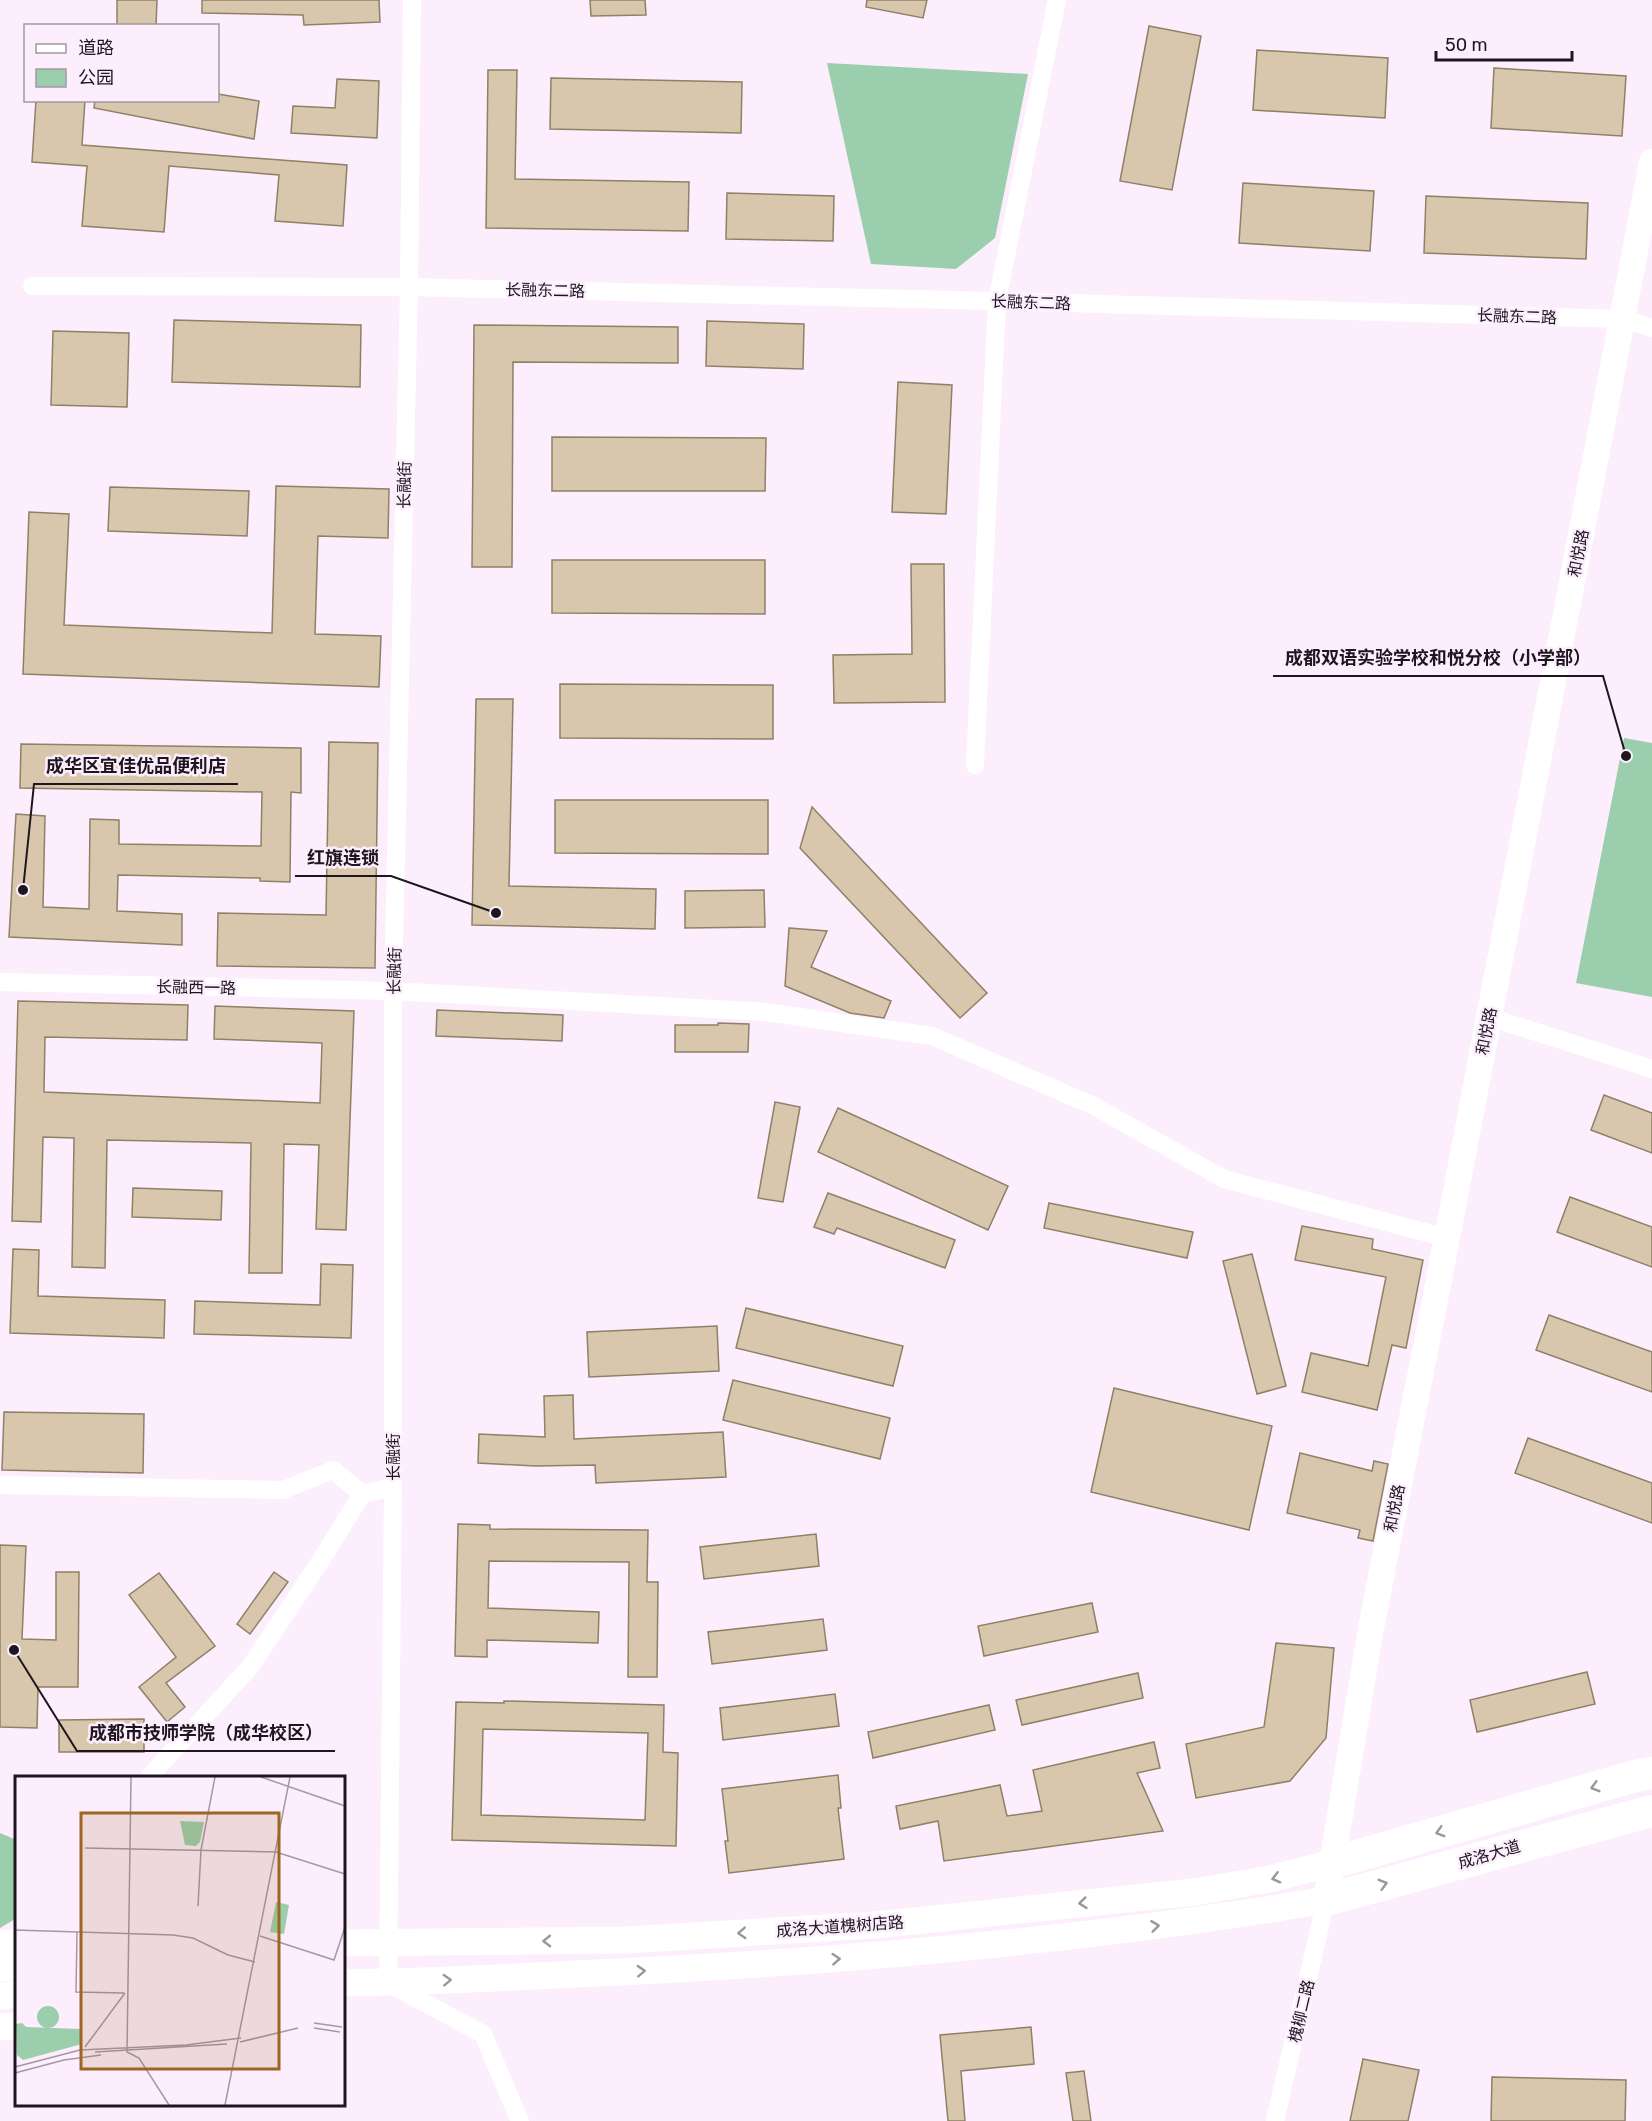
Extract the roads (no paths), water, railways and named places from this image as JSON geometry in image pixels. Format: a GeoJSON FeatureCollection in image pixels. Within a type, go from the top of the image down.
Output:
{"type":"FeatureCollection","features":[{"type":"Feature","properties":{"kind":"highway","name":"成洛大道"},"geometry":{"type":"LineString","coordinates":[[1332,1863],[1652,1773]]}},
{"type":"Feature","properties":{"kind":"highway","name":"成洛大道"},"geometry":{"type":"LineString","coordinates":[[1326,1900],[1652,1810]]}},
{"type":"Feature","properties":{"kind":"main road","name":"成洛大道槐树店路"},"geometry":{"type":"LineString","coordinates":[[345,1943],[627,1940],[875,1925],[1194,1892],[1270,1880],[1332,1863]]}},
{"type":"Feature","properties":{"kind":"main road","name":"成洛大道槐树店路"},"geometry":{"type":"LineString","coordinates":[[345,1983],[670,1970],[895,1955],[1120,1931],[1326,1900]]}},
{"type":"Feature","properties":{"kind":"main road"},"geometry":{"type":"LineString","coordinates":[[0,1944],[15,1942]]}},
{"type":"Feature","properties":{"kind":"main road"},"geometry":{"type":"LineString","coordinates":[[0,1968],[15,1966]]}},
{"type":"Feature","properties":{"kind":"main road"},"geometry":{"type":"LineString","coordinates":[[345,1991],[388,1983]]}},
{"type":"Feature","properties":{"kind":"main road"},"geometry":{"type":"LineString","coordinates":[[0,1996],[15,1994]]}},
{"type":"Feature","properties":{"kind":"main road"},"geometry":{"type":"LineString","coordinates":[[0,2027],[15,2026]]}},
{"type":"Feature","properties":{"kind":"street","name":"长融街"},"geometry":{"type":"LineString","coordinates":[[388,1983],[393,1487],[393,991],[409,287],[412,0]]}},
{"type":"Feature","properties":{"kind":"street"},"geometry":{"type":"LineString","coordinates":[[975,765],[997,301],[1057,0]]}},
{"type":"Feature","properties":{"kind":"street","name":"和悦路"},"geometry":{"type":"LineString","coordinates":[[1326,1900],[1371,1628],[1652,162]]}},
{"type":"Feature","properties":{"kind":"street","name":"长融东二路"},"geometry":{"type":"LineString","coordinates":[[33,286],[409,287],[997,301],[1623,319],[1652,328]]}},
{"type":"Feature","properties":{"kind":"street","name":"长融西一路"},"geometry":{"type":"LineString","coordinates":[[0,982],[393,991],[766,1012],[932,1036],[1092,1105],[1224,1179],[1447,1238]]}},
{"type":"Feature","properties":{"kind":"street"},"geometry":{"type":"LineString","coordinates":[[1489,1017],[1652,1069]]}},
{"type":"Feature","properties":{"kind":"street"},"geometry":{"type":"LineString","coordinates":[[0,1485],[283,1490],[333,1470],[362,1494]]}},
{"type":"Feature","properties":{"kind":"street"},"geometry":{"type":"LineString","coordinates":[[150,1776],[250,1667],[362,1494],[393,1487]]}},
{"type":"Feature","properties":{"kind":"street","name":"槐柳二路"},"geometry":{"type":"LineString","coordinates":[[1275,2121],[1326,1900]]}},
{"type":"Feature","properties":{"kind":"street"},"geometry":{"type":"LineString","coordinates":[[388,1983],[483,2034],[520,2121]]}},
{"type":"Feature","properties":{"kind":"place","name":"成都双语实验学校和悦分校（小学部）"},"geometry":{"type":"Point","coordinates":[1626,756]}},
{"type":"Feature","properties":{"kind":"place","name":"成华区宜佳优品便利店"},"geometry":{"type":"Point","coordinates":[23,890]}},
{"type":"Feature","properties":{"kind":"place","name":"红旗连锁"},"geometry":{"type":"Point","coordinates":[496,913]}},
{"type":"Feature","properties":{"kind":"place","name":"成都市技师学院（成华校区）"},"geometry":{"type":"Point","coordinates":[14,1650]}}]}
